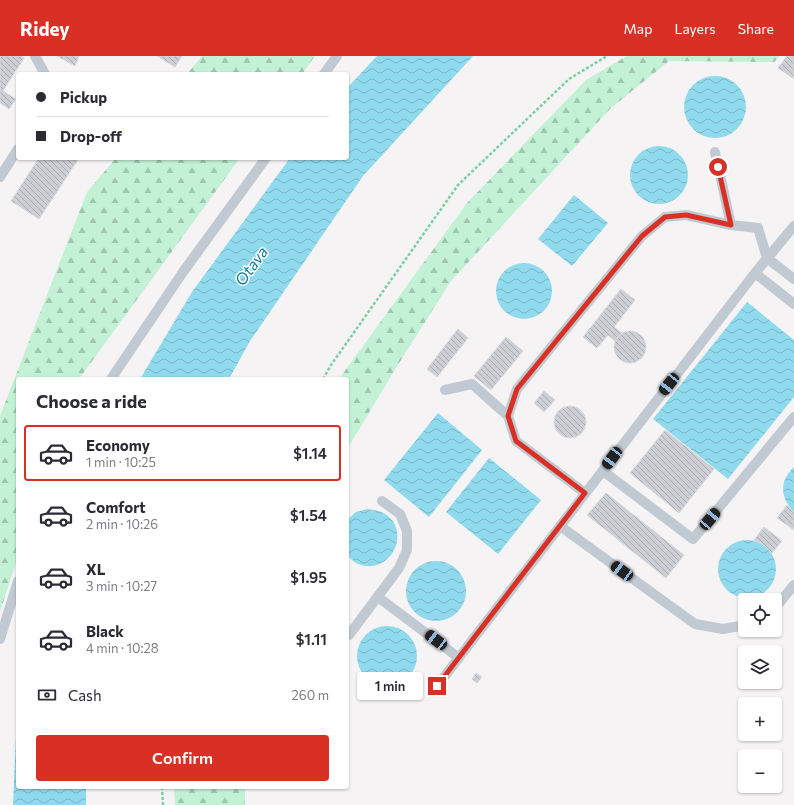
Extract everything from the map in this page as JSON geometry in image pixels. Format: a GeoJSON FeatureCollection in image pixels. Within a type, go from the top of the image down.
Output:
{"type":"FeatureCollection","features":[{"type":"Feature","properties":{"kind":"lane"},"geometry":{"type":"LineString","coordinates":[[35,56],[44,72]]}},
{"type":"Feature","properties":{"kind":"lane"},"geometry":{"type":"LineString","coordinates":[[325,72],[337,56]]}},
{"type":"Feature","properties":{"kind":"lane"},"geometry":{"type":"LineString","coordinates":[[0,177],[16,152]]}},
{"type":"Feature","properties":{"kind":"lane"},"geometry":{"type":"LineString","coordinates":[[715,152],[731,225]]}},
{"type":"Feature","properties":{"kind":"lane"},"geometry":{"type":"LineString","coordinates":[[112,377],[183,272],[265,160]]}},
{"type":"Feature","properties":{"kind":"lane"},"geometry":{"type":"LineString","coordinates":[[508,416],[517,389],[642,236],[665,217],[686,215],[731,225],[758,228],[768,258],[794,279]]}},
{"type":"Feature","properties":{"kind":"lane"},"geometry":{"type":"LineString","coordinates":[[437,686],[754,273],[794,226]]}},
{"type":"Feature","properties":{"kind":"lane"},"geometry":{"type":"LineString","coordinates":[[754,273],[794,304]]}},
{"type":"Feature","properties":{"kind":"lane"},"geometry":{"type":"LineString","coordinates":[[445,390],[472,384],[508,416],[516,441],[585,493]]}},
{"type":"Feature","properties":{"kind":"lane"},"geometry":{"type":"LineString","coordinates":[[603,471],[693,539],[794,417]]}},
{"type":"Feature","properties":{"kind":"lane"},"geometry":{"type":"LineString","coordinates":[[349,634],[399,568],[407,550],[407,531],[400,514],[382,501]]}},
{"type":"Feature","properties":{"kind":"lane"},"geometry":{"type":"LineString","coordinates":[[560,526],[695,624],[723,629],[738,626]]}},
{"type":"Feature","properties":{"kind":"lane"},"geometry":{"type":"LineString","coordinates":[[782,600],[794,585]]}},
{"type":"Feature","properties":{"kind":"lane"},"geometry":{"type":"LineString","coordinates":[[0,639],[16,587]]}},
{"type":"Feature","properties":{"kind":"lane"},"geometry":{"type":"LineString","coordinates":[[378,596],[459,658]]}},
{"type":"Feature","properties":{"kind":"path"},"geometry":{"type":"LineString","coordinates":[[324,377],[331,365],[458,185],[569,79],[607,56]]}},
{"type":"Feature","properties":{"kind":"path"},"geometry":{"type":"LineString","coordinates":[[162,789],[163,805]]}},
{"type":"Feature","properties":{"kind":"green space"},"geometry":{"type":"Polygon","coordinates":[[[202,56],[315,56],[303,72],[189,72],[202,56]]]}},
{"type":"Feature","properties":{"kind":"green space"},"geometry":{"type":"Polygon","coordinates":[[[627,56],[780,56],[774,62],[669,61],[611,108],[451,281],[349,446],[349,377],[340,377],[467,203],[586,80],[627,56]]]}},
{"type":"Feature","properties":{"kind":"green space"},"geometry":{"type":"Polygon","coordinates":[[[114,160],[239,160],[80,377],[16,377],[16,562],[0,612],[0,416],[87,192],[114,160]]]}},
{"type":"Feature","properties":{"kind":"green space"},"geometry":{"type":"Polygon","coordinates":[[[174,789],[245,789],[245,805],[175,805],[174,789]]]}},
{"type":"Feature","properties":{"kind":"water","name":"Otava"},"geometry":{"type":"Polygon","coordinates":[[[377,56],[473,56],[363,176],[250,341],[230,377],[141,377],[192,292],[289,160],[349,160],[349,86],[377,56]]]}},
{"type":"Feature","properties":{"kind":"water"},"geometry":{"type":"Polygon","coordinates":[[[709,76],[721,76],[737,85],[744,95],[746,107],[744,119],[737,129],[721,138],[709,138],[698,133],[689,124],[684,113],[684,101],[689,90],[698,81],[709,76]]]}},
{"type":"Feature","properties":{"kind":"water"},"geometry":{"type":"Polygon","coordinates":[[[659,146],[670,148],[683,159],[686,164],[688,175],[686,186],[675,199],[670,202],[659,204],[648,202],[635,191],[632,186],[630,175],[632,164],[643,151],[648,148],[659,146]]]}},
{"type":"Feature","properties":{"kind":"water"},"geometry":{"type":"Polygon","coordinates":[[[574,195],[608,223],[572,266],[538,239],[574,195]]]}},
{"type":"Feature","properties":{"kind":"water"},"geometry":{"type":"Polygon","coordinates":[[[519,263],[529,263],[544,271],[550,280],[552,291],[550,302],[544,311],[529,319],[519,319],[508,314],[501,307],[496,296],[496,286],[501,275],[508,268],[519,263]]]}},
{"type":"Feature","properties":{"kind":"water"},"geometry":{"type":"Polygon","coordinates":[[[747,302],[794,340],[794,397],[728,479],[653,419],[747,302]]]}},
{"type":"Feature","properties":{"kind":"water"},"geometry":{"type":"Polygon","coordinates":[[[438,413],[482,450],[429,517],[384,480],[438,413]]]}},
{"type":"Feature","properties":{"kind":"water"},"geometry":{"type":"Polygon","coordinates":[[[489,458],[541,500],[498,554],[446,512],[489,458]]]}},
{"type":"Feature","properties":{"kind":"water"},"geometry":{"type":"Polygon","coordinates":[[[794,467],[794,512],[786,501],[783,490],[786,478],[794,467]]]}},
{"type":"Feature","properties":{"kind":"water"},"geometry":{"type":"Polygon","coordinates":[[[367,509],[375,510],[386,514],[394,523],[397,532],[395,549],[383,562],[366,566],[360,565],[349,557],[349,518],[356,512],[367,509]]]}},
{"type":"Feature","properties":{"kind":"water"},"geometry":{"type":"Polygon","coordinates":[[[747,540],[758,542],[771,553],[776,569],[774,580],[763,593],[738,593],[738,596],[736,596],[723,585],[720,580],[718,569],[720,558],[731,545],[736,542],[747,540]]]}},
{"type":"Feature","properties":{"kind":"water"},"geometry":{"type":"Polygon","coordinates":[[[430,561],[442,561],[458,569],[464,579],[466,591],[464,603],[458,613],[442,621],[430,621],[414,613],[406,597],[406,585],[414,569],[430,561]]]}},
{"type":"Feature","properties":{"kind":"water"},"geometry":{"type":"Polygon","coordinates":[[[387,626],[404,631],[412,639],[417,656],[412,673],[404,681],[387,686],[370,681],[362,673],[357,656],[362,639],[370,631],[387,626]]]}},
{"type":"Feature","properties":{"kind":"water"},"geometry":{"type":"Polygon","coordinates":[[[16,738],[16,789],[86,789],[86,805],[13,805],[16,738]]]}},
{"type":"Feature","properties":{"kind":"building"},"geometry":{"type":"Polygon","coordinates":[[[0,56],[21,56],[24,58],[3,91],[16,99],[9,109],[0,103],[0,56]]]}},
{"type":"Feature","properties":{"kind":"building"},"geometry":{"type":"Polygon","coordinates":[[[57,56],[79,56],[75,66],[57,56]]]}},
{"type":"Feature","properties":{"kind":"building"},"geometry":{"type":"Polygon","coordinates":[[[157,56],[182,56],[175,67],[157,56]]]}},
{"type":"Feature","properties":{"kind":"building"},"geometry":{"type":"Polygon","coordinates":[[[787,56],[794,56],[794,79],[778,68],[787,56]]]}},
{"type":"Feature","properties":{"kind":"building"},"geometry":{"type":"Polygon","coordinates":[[[38,160],[78,160],[39,219],[11,201],[38,160]]]}},
{"type":"Feature","properties":{"kind":"building"},"geometry":{"type":"Polygon","coordinates":[[[621,289],[635,300],[614,327],[622,333],[615,341],[608,335],[597,348],[583,337],[621,289]]]}},
{"type":"Feature","properties":{"kind":"building"},"geometry":{"type":"Polygon","coordinates":[[[458,329],[468,338],[437,377],[427,369],[458,329]]]}},
{"type":"Feature","properties":{"kind":"building"},"geometry":{"type":"Polygon","coordinates":[[[627,331],[633,331],[643,338],[646,347],[645,353],[639,360],[633,363],[627,363],[617,356],[614,350],[614,344],[621,334],[627,331]]]}},
{"type":"Feature","properties":{"kind":"building"},"geometry":{"type":"Polygon","coordinates":[[[506,337],[523,351],[491,390],[474,376],[506,337]]]}},
{"type":"Feature","properties":{"kind":"building"},"geometry":{"type":"Polygon","coordinates":[[[544,391],[555,400],[544,412],[534,403],[544,391]]]}},
{"type":"Feature","properties":{"kind":"building"},"geometry":{"type":"Polygon","coordinates":[[[570,406],[576,407],[583,413],[586,422],[585,428],[579,435],[570,438],[564,437],[557,431],[554,422],[555,416],[561,409],[570,406]]]}},
{"type":"Feature","properties":{"kind":"building"},"geometry":{"type":"Polygon","coordinates":[[[665,430],[714,469],[679,513],[630,473],[665,430]]]}},
{"type":"Feature","properties":{"kind":"building"},"geometry":{"type":"Polygon","coordinates":[[[606,493],[684,555],[666,578],[587,515],[606,493]]]}},
{"type":"Feature","properties":{"kind":"building"},"geometry":{"type":"Polygon","coordinates":[[[787,505],[794,512],[794,530],[777,518],[787,505]]]}},
{"type":"Feature","properties":{"kind":"building"},"geometry":{"type":"Polygon","coordinates":[[[764,527],[782,541],[772,553],[764,545],[754,540],[764,527]]]}},
{"type":"Feature","properties":{"kind":"building"},"geometry":{"type":"Polygon","coordinates":[[[476,673],[482,677],[477,683],[472,679],[476,673]]]}},
{"type":"Feature","properties":{"kind":"route"},"geometry":{"type":"LineString","coordinates":[[437,686],[585,493],[516,441],[508,416],[517,389],[642,236],[665,217],[686,215],[731,225],[718,167]]}}]}
